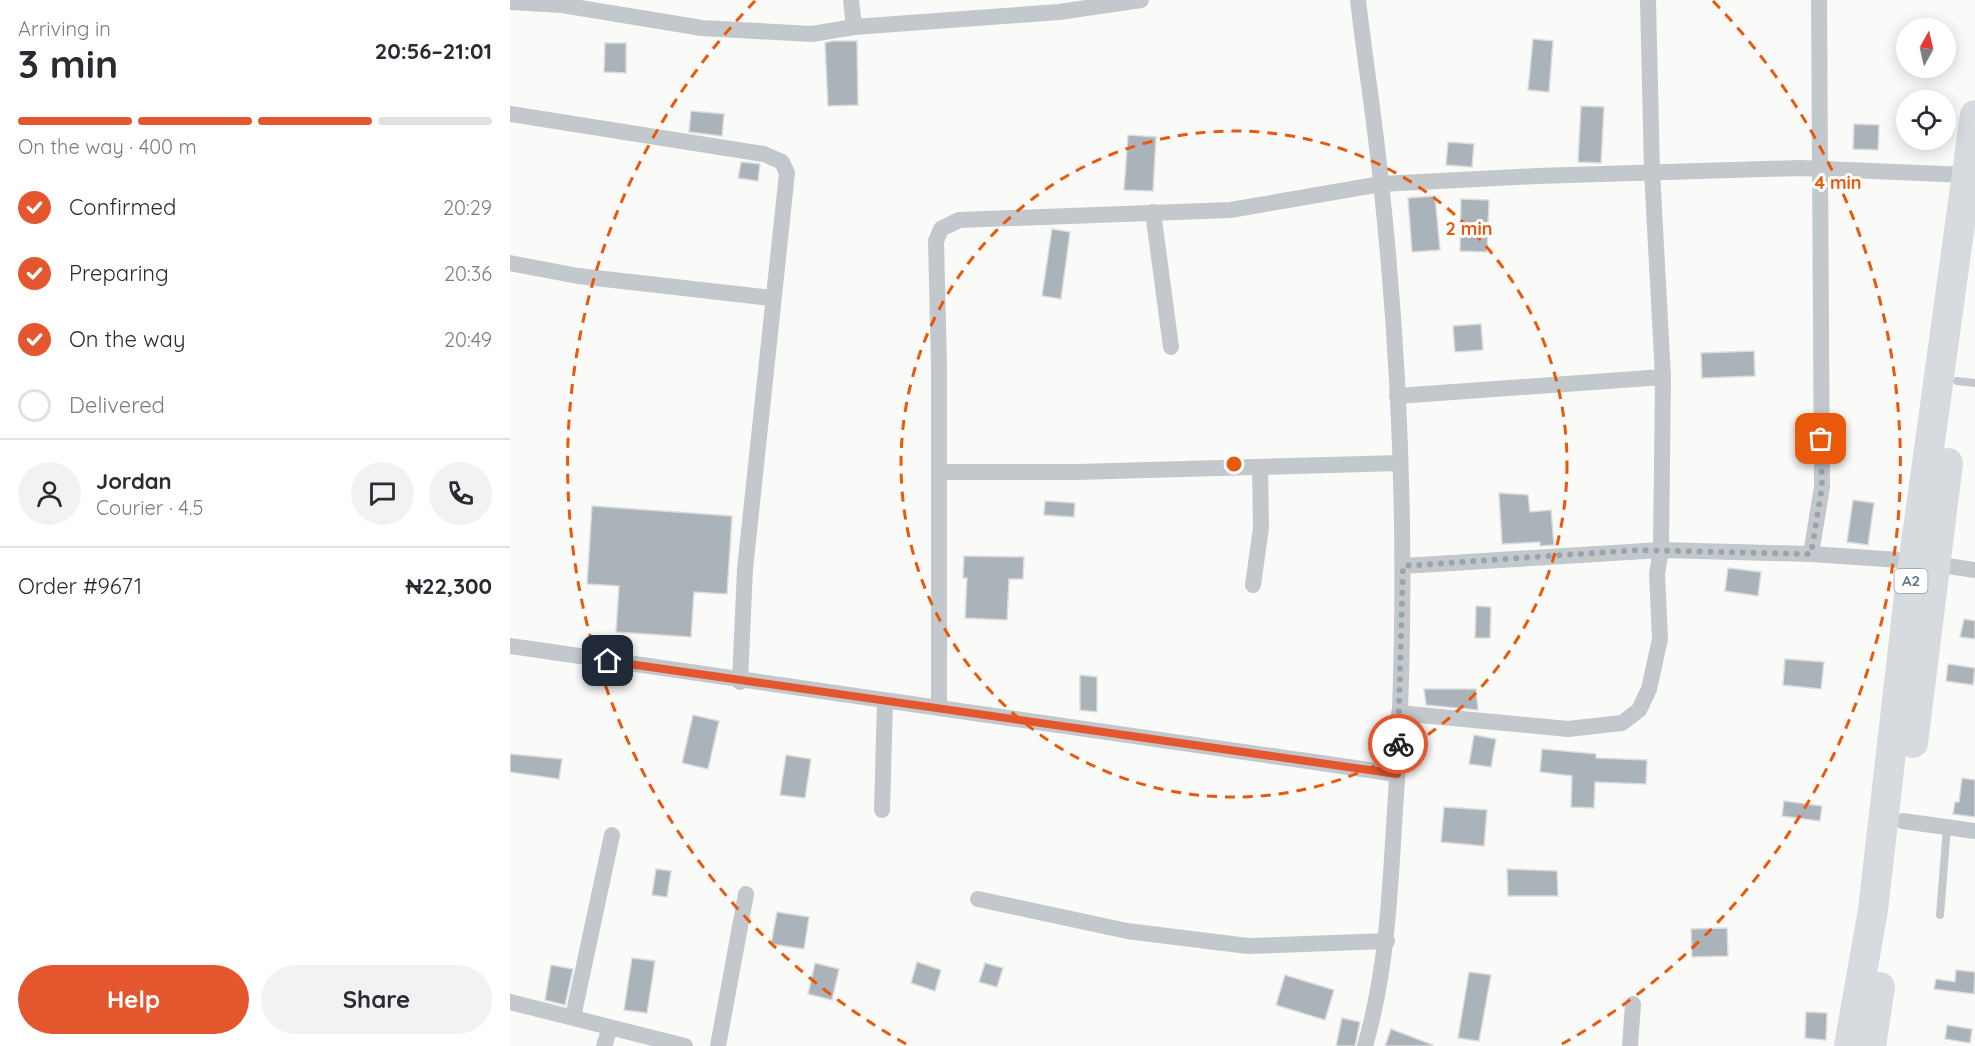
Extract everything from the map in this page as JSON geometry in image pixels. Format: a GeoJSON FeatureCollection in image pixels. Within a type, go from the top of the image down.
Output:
{"type":"FeatureCollection","features":[{"type":"Feature","properties":{"kind":"highway","name":"A2"},"geometry":{"type":"LineString","coordinates":[[1871,1046],[1903,821],[1925,564],[1975,115]]}},
{"type":"Feature","properties":{"kind":"highway","name":"A2"},"geometry":{"type":"LineString","coordinates":[[1850,1046],[1873,910],[1925,564],[1966,382],[1975,262]]}},
{"type":"Feature","properties":{"kind":"street"},"geometry":{"type":"LineString","coordinates":[[851,0],[854,27]]}},
{"type":"Feature","properties":{"kind":"street"},"geometry":{"type":"LineString","coordinates":[[510,2],[562,5],[702,28],[812,34],[854,27],[1059,12],[1141,0]]}},
{"type":"Feature","properties":{"kind":"street"},"geometry":{"type":"LineString","coordinates":[[1358,0],[1381,184],[1397,396],[1403,566],[1397,774],[1387,941],[1377,1007],[1365,1046]]}},
{"type":"Feature","properties":{"kind":"street"},"geometry":{"type":"LineString","coordinates":[[1399,713],[1568,729],[1622,723],[1639,710],[1649,689],[1659,639],[1657,574],[1661,550],[1663,377],[1652,171],[1648,0]]}},
{"type":"Feature","properties":{"kind":"street"},"geometry":{"type":"LineString","coordinates":[[1811,554],[1822,487],[1819,295],[1821,169],[1819,0]]}},
{"type":"Feature","properties":{"kind":"street"},"geometry":{"type":"LineString","coordinates":[[510,114],[765,154],[782,162],[787,173],[745,569],[740,682]]}},
{"type":"Feature","properties":{"kind":"street"},"geometry":{"type":"LineString","coordinates":[[939,708],[940,472],[936,241],[940,229],[959,220],[1230,210],[1381,184],[1652,171],[1821,169],[1968,175]]}},
{"type":"Feature","properties":{"kind":"street"},"geometry":{"type":"LineString","coordinates":[[1153,212],[1171,347]]}},
{"type":"Feature","properties":{"kind":"street"},"geometry":{"type":"LineString","coordinates":[[510,263],[578,276],[772,298]]}},
{"type":"Feature","properties":{"kind":"street"},"geometry":{"type":"LineString","coordinates":[[1397,396],[1663,377]]}},
{"type":"Feature","properties":{"kind":"street"},"geometry":{"type":"LineString","coordinates":[[940,472],[1400,463]]}},
{"type":"Feature","properties":{"kind":"street"},"geometry":{"type":"LineString","coordinates":[[1253,585],[1261,528],[1260,467]]}},
{"type":"Feature","properties":{"kind":"street"},"geometry":{"type":"LineString","coordinates":[[1403,566],[1661,550],[1811,554],[1975,570]]}},
{"type":"Feature","properties":{"kind":"street"},"geometry":{"type":"LineString","coordinates":[[510,646],[740,682],[939,708],[1397,774]]}},
{"type":"Feature","properties":{"kind":"street"},"geometry":{"type":"LineString","coordinates":[[882,810],[885,701]]}},
{"type":"Feature","properties":{"kind":"street"},"geometry":{"type":"LineString","coordinates":[[1903,821],[1975,831]]}},
{"type":"Feature","properties":{"kind":"street"},"geometry":{"type":"LineString","coordinates":[[573,1017],[612,835]]}},
{"type":"Feature","properties":{"kind":"street"},"geometry":{"type":"LineString","coordinates":[[718,1046],[746,894]]}},
{"type":"Feature","properties":{"kind":"street"},"geometry":{"type":"LineString","coordinates":[[978,899],[1126,931],[1248,946],[1387,941]]}},
{"type":"Feature","properties":{"kind":"street"},"geometry":{"type":"LineString","coordinates":[[510,1002],[685,1046]]}},
{"type":"Feature","properties":{"kind":"street"},"geometry":{"type":"LineString","coordinates":[[1630,1046],[1633,1004]]}},
{"type":"Feature","properties":{"kind":"street"},"geometry":{"type":"LineString","coordinates":[[604,1046],[610,1028]]}},
{"type":"Feature","properties":{"kind":"lane"},"geometry":{"type":"LineString","coordinates":[[1940,915],[1947,827]]}},
{"type":"Feature","properties":{"kind":"building"},"geometry":{"type":"Polygon","coordinates":[[[1533,39],[1553,41],[1549,92],[1528,90],[1533,39]]]}},
{"type":"Feature","properties":{"kind":"building"},"geometry":{"type":"Polygon","coordinates":[[[857,41],[858,105],[828,106],[825,43],[857,41]]]}},
{"type":"Feature","properties":{"kind":"building"},"geometry":{"type":"Polygon","coordinates":[[[605,43],[626,43],[626,73],[604,72],[605,43]]]}},
{"type":"Feature","properties":{"kind":"building"},"geometry":{"type":"Polygon","coordinates":[[[1581,106],[1604,107],[1601,163],[1578,162],[1581,106]]]}},
{"type":"Feature","properties":{"kind":"building"},"geometry":{"type":"Polygon","coordinates":[[[691,111],[724,114],[722,136],[689,132],[691,111]]]}},
{"type":"Feature","properties":{"kind":"building"},"geometry":{"type":"Polygon","coordinates":[[[1854,124],[1879,125],[1878,150],[1853,149],[1854,124]]]}},
{"type":"Feature","properties":{"kind":"building"},"geometry":{"type":"Polygon","coordinates":[[[1128,135],[1156,137],[1153,191],[1124,190],[1128,135]]]}},
{"type":"Feature","properties":{"kind":"building"},"geometry":{"type":"Polygon","coordinates":[[[1448,142],[1474,144],[1472,167],[1446,165],[1448,142]]]}},
{"type":"Feature","properties":{"kind":"building"},"geometry":{"type":"Polygon","coordinates":[[[741,162],[760,164],[758,181],[738,178],[741,162]]]}},
{"type":"Feature","properties":{"kind":"building"},"geometry":{"type":"Polygon","coordinates":[[[1435,196],[1440,250],[1412,252],[1408,198],[1435,196]]]}},
{"type":"Feature","properties":{"kind":"building"},"geometry":{"type":"Polygon","coordinates":[[[1461,199],[1489,200],[1487,252],[1460,251],[1461,199]]]}},
{"type":"Feature","properties":{"kind":"building"},"geometry":{"type":"Polygon","coordinates":[[[1052,229],[1070,232],[1061,299],[1042,296],[1052,229]]]}},
{"type":"Feature","properties":{"kind":"building"},"geometry":{"type":"Polygon","coordinates":[[[1481,324],[1483,350],[1455,352],[1453,326],[1481,324]]]}},
{"type":"Feature","properties":{"kind":"building"},"geometry":{"type":"Polygon","coordinates":[[[1754,351],[1755,376],[1702,378],[1701,353],[1754,351]]]}},
{"type":"Feature","properties":{"kind":"building"},"geometry":{"type":"Polygon","coordinates":[[[1499,493],[1528,495],[1530,512],[1551,510],[1554,545],[1540,546],[1540,542],[1502,544],[1499,493]]]}},
{"type":"Feature","properties":{"kind":"building"},"geometry":{"type":"Polygon","coordinates":[[[1853,500],[1874,503],[1868,545],[1847,542],[1853,500]]]}},
{"type":"Feature","properties":{"kind":"building"},"geometry":{"type":"Polygon","coordinates":[[[1045,501],[1075,503],[1074,517],[1044,515],[1045,501]]]}},
{"type":"Feature","properties":{"kind":"building"},"geometry":{"type":"Polygon","coordinates":[[[592,506],[732,516],[727,594],[694,592],[691,637],[616,632],[619,586],[587,584],[592,506]]]}},
{"type":"Feature","properties":{"kind":"building"},"geometry":{"type":"Polygon","coordinates":[[[964,556],[1024,557],[1023,579],[1009,579],[1007,620],[965,618],[967,578],[963,578],[964,556]]]}},
{"type":"Feature","properties":{"kind":"building"},"geometry":{"type":"Polygon","coordinates":[[[1728,568],[1761,572],[1758,596],[1725,591],[1728,568]]]}},
{"type":"Feature","properties":{"kind":"building"},"geometry":{"type":"Polygon","coordinates":[[[1476,606],[1491,607],[1490,638],[1475,638],[1476,606]]]}},
{"type":"Feature","properties":{"kind":"building"},"geometry":{"type":"Polygon","coordinates":[[[1964,619],[1975,621],[1975,639],[1960,637],[1964,619]]]}},
{"type":"Feature","properties":{"kind":"building"},"geometry":{"type":"Polygon","coordinates":[[[1785,659],[1824,662],[1821,689],[1783,685],[1785,659]]]}},
{"type":"Feature","properties":{"kind":"building"},"geometry":{"type":"Polygon","coordinates":[[[1948,664],[1975,668],[1973,685],[1946,681],[1948,664]]]}},
{"type":"Feature","properties":{"kind":"building"},"geometry":{"type":"Polygon","coordinates":[[[1080,675],[1097,677],[1097,712],[1080,710],[1080,675]]]}},
{"type":"Feature","properties":{"kind":"building"},"geometry":{"type":"Polygon","coordinates":[[[1424,689],[1476,689],[1478,710],[1426,705],[1424,689]]]}},
{"type":"Feature","properties":{"kind":"building"},"geometry":{"type":"Polygon","coordinates":[[[693,715],[719,721],[708,769],[682,763],[693,715]]]}},
{"type":"Feature","properties":{"kind":"building"},"geometry":{"type":"Polygon","coordinates":[[[1474,735],[1496,739],[1491,767],[1469,764],[1474,735]]]}},
{"type":"Feature","properties":{"kind":"building"},"geometry":{"type":"Polygon","coordinates":[[[1542,749],[1596,754],[1596,758],[1647,760],[1646,784],[1595,782],[1594,808],[1571,807],[1572,776],[1540,772],[1542,749]]]}},
{"type":"Feature","properties":{"kind":"building"},"geometry":{"type":"Polygon","coordinates":[[[510,754],[562,759],[559,779],[510,772],[510,754]]]}},
{"type":"Feature","properties":{"kind":"building"},"geometry":{"type":"Polygon","coordinates":[[[786,755],[811,759],[805,798],[780,795],[786,755]]]}},
{"type":"Feature","properties":{"kind":"building"},"geometry":{"type":"Polygon","coordinates":[[[1962,778],[1975,780],[1975,817],[1953,814],[1955,802],[1959,802],[1962,778]]]}},
{"type":"Feature","properties":{"kind":"building"},"geometry":{"type":"Polygon","coordinates":[[[1784,801],[1822,806],[1820,821],[1782,816],[1784,801]]]}},
{"type":"Feature","properties":{"kind":"building"},"geometry":{"type":"Polygon","coordinates":[[[1444,807],[1487,810],[1484,846],[1441,842],[1444,807]]]}},
{"type":"Feature","properties":{"kind":"building"},"geometry":{"type":"Polygon","coordinates":[[[656,869],[671,871],[667,897],[652,895],[656,869]]]}},
{"type":"Feature","properties":{"kind":"building"},"geometry":{"type":"Polygon","coordinates":[[[1507,869],[1557,871],[1558,896],[1508,896],[1507,869]]]}},
{"type":"Feature","properties":{"kind":"building"},"geometry":{"type":"Polygon","coordinates":[[[777,912],[809,917],[804,949],[771,944],[777,912]]]}},
{"type":"Feature","properties":{"kind":"building"},"geometry":{"type":"Polygon","coordinates":[[[1727,928],[1728,956],[1692,957],[1691,929],[1727,928]]]}},
{"type":"Feature","properties":{"kind":"building"},"geometry":{"type":"Polygon","coordinates":[[[632,958],[655,961],[647,1013],[624,1010],[632,958]]]}},
{"type":"Feature","properties":{"kind":"building"},"geometry":{"type":"Polygon","coordinates":[[[917,962],[941,970],[935,991],[911,983],[917,962]]]}},
{"type":"Feature","properties":{"kind":"building"},"geometry":{"type":"Polygon","coordinates":[[[815,963],[839,969],[832,1000],[808,994],[815,963]]]}},
{"type":"Feature","properties":{"kind":"building"},"geometry":{"type":"Polygon","coordinates":[[[985,963],[1003,968],[997,987],[979,982],[985,963]]]}},
{"type":"Feature","properties":{"kind":"building"},"geometry":{"type":"Polygon","coordinates":[[[551,965],[573,969],[565,1005],[545,1000],[551,965]]]}},
{"type":"Feature","properties":{"kind":"building"},"geometry":{"type":"Polygon","coordinates":[[[1956,970],[1975,972],[1974,994],[1934,989],[1936,979],[1955,982],[1956,970]]]}},
{"type":"Feature","properties":{"kind":"building"},"geometry":{"type":"Polygon","coordinates":[[[1469,972],[1491,975],[1479,1041],[1458,1038],[1469,972]]]}},
{"type":"Feature","properties":{"kind":"building"},"geometry":{"type":"Polygon","coordinates":[[[1285,975],[1334,990],[1325,1020],[1276,1005],[1285,975]]]}},
{"type":"Feature","properties":{"kind":"building"},"geometry":{"type":"Polygon","coordinates":[[[1806,1012],[1827,1013],[1826,1040],[1805,1038],[1806,1012]]]}},
{"type":"Feature","properties":{"kind":"building"},"geometry":{"type":"Polygon","coordinates":[[[1342,1018],[1360,1022],[1355,1046],[1336,1046],[1342,1018]]]}},
{"type":"Feature","properties":{"kind":"building"},"geometry":{"type":"Polygon","coordinates":[[[1947,1025],[1972,1029],[1970,1043],[1945,1039],[1947,1025]]]}},
{"type":"Feature","properties":{"kind":"building"},"geometry":{"type":"Polygon","coordinates":[[[1391,1029],[1433,1045],[1433,1046],[1385,1046],[1391,1029]]]}},
{"type":"Feature","properties":{"kind":"way so far"},"geometry":{"type":"LineString","coordinates":[[1398,744],[1403,566],[1638,550],[1811,554],[1822,487],[1821,439]]}},
{"type":"Feature","properties":{"kind":"route"},"geometry":{"type":"LineString","coordinates":[[608,661],[740,682],[939,708],[1397,774],[1398,744]]}}]}
